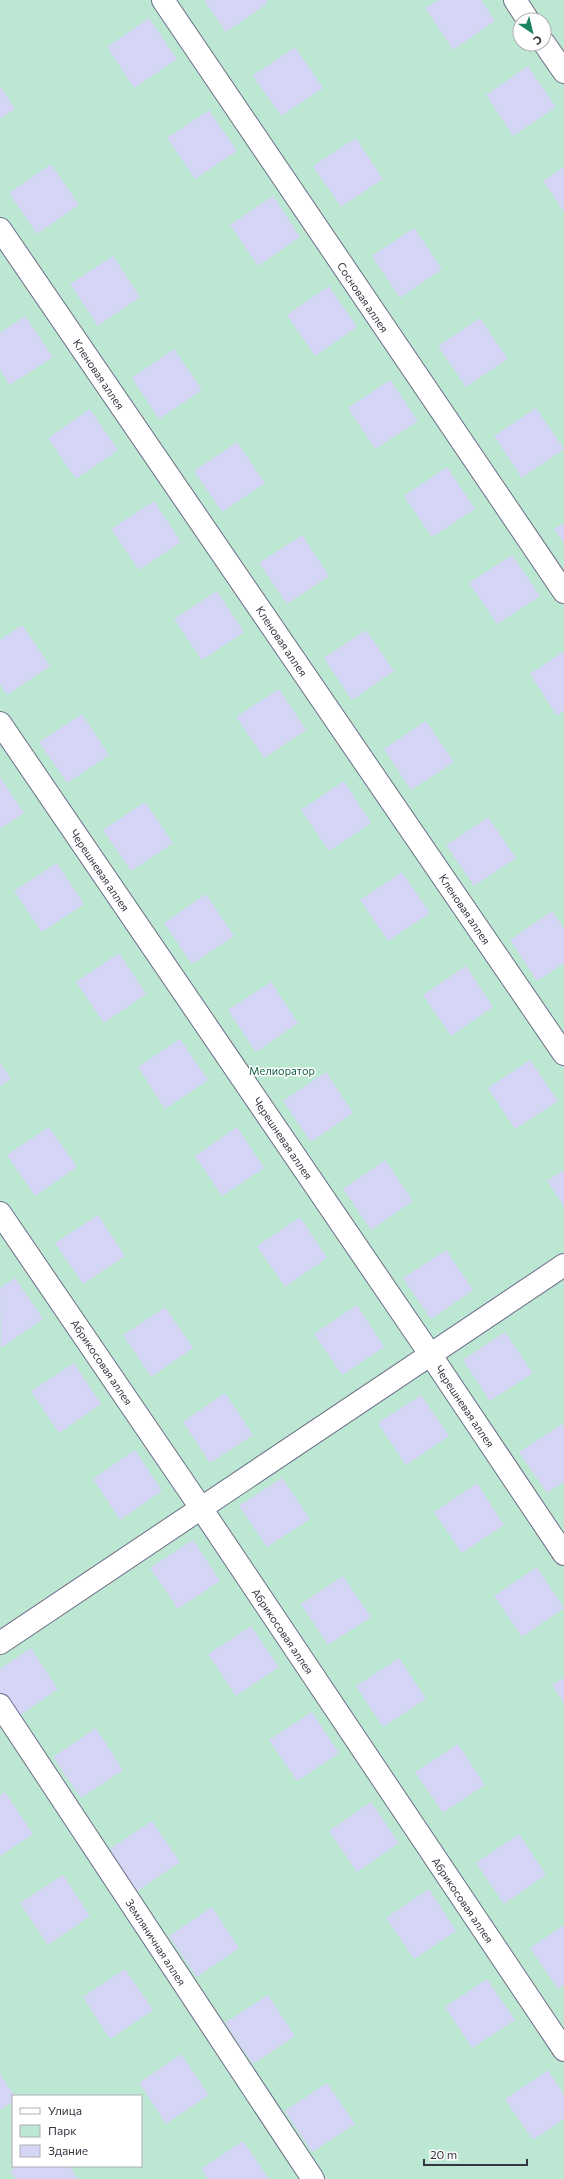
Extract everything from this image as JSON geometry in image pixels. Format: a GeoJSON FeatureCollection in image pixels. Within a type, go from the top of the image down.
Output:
{"type":"FeatureCollection","features":[{"type":"Feature","properties":{"kind":"street","name":"Сосновая аллея"},"geometry":{"type":"LineString","coordinates":[[163,0],[564,592]]}},
{"type":"Feature","properties":{"kind":"street"},"geometry":{"type":"LineString","coordinates":[[515,0],[523,12]]}},
{"type":"Feature","properties":{"kind":"street"},"geometry":{"type":"LineString","coordinates":[[550,52],[564,72]]}},
{"type":"Feature","properties":{"kind":"street","name":"Кленовая аллея"},"geometry":{"type":"LineString","coordinates":[[0,229],[564,1054]]}},
{"type":"Feature","properties":{"kind":"street","name":"Черешневая аллея"},"geometry":{"type":"LineString","coordinates":[[0,723],[430,1354],[564,1554]]}},
{"type":"Feature","properties":{"kind":"street","name":"Абрикосовая аллея"},"geometry":{"type":"LineString","coordinates":[[0,1213],[201,1508],[564,2050]]}},
{"type":"Feature","properties":{"kind":"street"},"geometry":{"type":"LineString","coordinates":[[0,1642],[564,1265]]}},
{"type":"Feature","properties":{"kind":"street","name":"Земляничная аллея"},"geometry":{"type":"LineString","coordinates":[[0,1705],[313,2179]]}},
{"type":"Feature","properties":{"kind":"green space","name":"Мелиоратор"},"geometry":{"type":"Polygon","coordinates":[[[0,0],[564,0],[564,2179],[0,2179],[0,0]]]}},
{"type":"Feature","properties":{"kind":"building"},"geometry":{"type":"Polygon","coordinates":[[[204,0],[266,0],[268,3],[226,32],[204,0]]]}},
{"type":"Feature","properties":{"kind":"building"},"geometry":{"type":"Polygon","coordinates":[[[438,0],[481,0],[495,21],[453,50],[425,8],[438,0]]]}},
{"type":"Feature","properties":{"kind":"building"},"geometry":{"type":"Polygon","coordinates":[[[149,18],[177,59],[134,88],[107,47],[149,18]]]}},
{"type":"Feature","properties":{"kind":"building"},"geometry":{"type":"Polygon","coordinates":[[[295,47],[323,88],[281,116],[253,76],[295,47]]]}},
{"type":"Feature","properties":{"kind":"building"},"geometry":{"type":"Polygon","coordinates":[[[528,66],[556,107],[513,136],[486,95],[528,66]]]}},
{"type":"Feature","properties":{"kind":"building"},"geometry":{"type":"Polygon","coordinates":[[[0,86],[15,109],[0,119],[0,86]]]}},
{"type":"Feature","properties":{"kind":"building"},"geometry":{"type":"Polygon","coordinates":[[[209,110],[237,151],[195,179],[167,138],[209,110]]]}},
{"type":"Feature","properties":{"kind":"building"},"geometry":{"type":"Polygon","coordinates":[[[356,138],[383,179],[341,207],[313,166],[356,138]]]}},
{"type":"Feature","properties":{"kind":"building"},"geometry":{"type":"Polygon","coordinates":[[[51,164],[79,205],[37,234],[9,193],[51,164]]]}},
{"type":"Feature","properties":{"kind":"building"},"geometry":{"type":"Polygon","coordinates":[[[564,167],[564,212],[543,181],[564,167]]]}},
{"type":"Feature","properties":{"kind":"building"},"geometry":{"type":"Polygon","coordinates":[[[273,196],[300,237],[258,266],[230,225],[273,196]]]}},
{"type":"Feature","properties":{"kind":"building"},"geometry":{"type":"Polygon","coordinates":[[[414,228],[442,269],[400,298],[372,256],[414,228]]]}},
{"type":"Feature","properties":{"kind":"building"},"geometry":{"type":"Polygon","coordinates":[[[113,256],[140,297],[98,326],[70,284],[113,256]]]}},
{"type":"Feature","properties":{"kind":"building"},"geometry":{"type":"Polygon","coordinates":[[[329,286],[357,327],[315,356],[287,315],[329,286]]]}},
{"type":"Feature","properties":{"kind":"building"},"geometry":{"type":"Polygon","coordinates":[[[25,316],[53,357],[10,385],[0,370],[0,333],[25,316]]]}},
{"type":"Feature","properties":{"kind":"building"},"geometry":{"type":"Polygon","coordinates":[[[480,318],[508,359],[466,387],[438,346],[480,318]]]}},
{"type":"Feature","properties":{"kind":"building"},"geometry":{"type":"Polygon","coordinates":[[[174,349],[202,390],[159,419],[132,378],[174,349]]]}},
{"type":"Feature","properties":{"kind":"building"},"geometry":{"type":"Polygon","coordinates":[[[390,380],[418,421],[375,449],[348,408],[390,380]]]}},
{"type":"Feature","properties":{"kind":"building"},"geometry":{"type":"Polygon","coordinates":[[[536,408],[564,449],[522,478],[494,436],[536,408]]]}},
{"type":"Feature","properties":{"kind":"building"},"geometry":{"type":"Polygon","coordinates":[[[90,409],[118,450],[76,479],[48,438],[90,409]]]}},
{"type":"Feature","properties":{"kind":"building"},"geometry":{"type":"Polygon","coordinates":[[[237,442],[265,483],[222,512],[194,471],[237,442]]]}},
{"type":"Feature","properties":{"kind":"building"},"geometry":{"type":"Polygon","coordinates":[[[447,467],[475,509],[432,537],[404,496],[447,467]]]}},
{"type":"Feature","properties":{"kind":"building"},"geometry":{"type":"Polygon","coordinates":[[[154,501],[181,542],[139,570],[111,529],[154,501]]]}},
{"type":"Feature","properties":{"kind":"building"},"geometry":{"type":"Polygon","coordinates":[[[564,523],[564,543],[554,529],[564,523]]]}},
{"type":"Feature","properties":{"kind":"building"},"geometry":{"type":"Polygon","coordinates":[[[302,535],[329,576],[287,604],[259,563],[302,535]]]}},
{"type":"Feature","properties":{"kind":"building"},"geometry":{"type":"Polygon","coordinates":[[[512,555],[540,596],[497,624],[469,583],[512,555]]]}},
{"type":"Feature","properties":{"kind":"building"},"geometry":{"type":"Polygon","coordinates":[[[217,591],[244,632],[202,660],[174,619],[217,591]]]}},
{"type":"Feature","properties":{"kind":"building"},"geometry":{"type":"Polygon","coordinates":[[[22,625],[50,666],[7,695],[0,684],[0,640],[22,625]]]}},
{"type":"Feature","properties":{"kind":"building"},"geometry":{"type":"Polygon","coordinates":[[[366,630],[394,671],[352,700],[324,658],[366,630]]]}},
{"type":"Feature","properties":{"kind":"building"},"geometry":{"type":"Polygon","coordinates":[[[564,651],[564,711],[557,716],[530,674],[564,651]]]}},
{"type":"Feature","properties":{"kind":"building"},"geometry":{"type":"Polygon","coordinates":[[[279,689],[306,730],[264,758],[236,717],[279,689]]]}},
{"type":"Feature","properties":{"kind":"building"},"geometry":{"type":"Polygon","coordinates":[[[82,714],[109,755],[67,783],[39,742],[82,714]]]}},
{"type":"Feature","properties":{"kind":"building"},"geometry":{"type":"Polygon","coordinates":[[[426,721],[454,762],[411,790],[384,749],[426,721]]]}},
{"type":"Feature","properties":{"kind":"building"},"geometry":{"type":"Polygon","coordinates":[[[0,777],[24,813],[0,829],[0,777]]]}},
{"type":"Feature","properties":{"kind":"building"},"geometry":{"type":"Polygon","coordinates":[[[344,781],[371,823],[329,851],[301,810],[344,781]]]}},
{"type":"Feature","properties":{"kind":"building"},"geometry":{"type":"Polygon","coordinates":[[[145,802],[173,843],[131,871],[103,830],[145,802]]]}},
{"type":"Feature","properties":{"kind":"building"},"geometry":{"type":"Polygon","coordinates":[[[488,817],[516,858],[474,886],[446,845],[488,817]]]}},
{"type":"Feature","properties":{"kind":"building"},"geometry":{"type":"Polygon","coordinates":[[[57,863],[84,904],[42,932],[14,891],[57,863]]]}},
{"type":"Feature","properties":{"kind":"building"},"geometry":{"type":"Polygon","coordinates":[[[402,872],[430,913],[388,941],[360,900],[402,872]]]}},
{"type":"Feature","properties":{"kind":"building"},"geometry":{"type":"Polygon","coordinates":[[[206,894],[234,936],[192,964],[164,923],[206,894]]]}},
{"type":"Feature","properties":{"kind":"building"},"geometry":{"type":"Polygon","coordinates":[[[552,911],[564,929],[564,963],[537,981],[510,940],[552,911]]]}},
{"type":"Feature","properties":{"kind":"building"},"geometry":{"type":"Polygon","coordinates":[[[119,953],[146,994],[104,1023],[76,982],[119,953]]]}},
{"type":"Feature","properties":{"kind":"building"},"geometry":{"type":"Polygon","coordinates":[[[466,966],[493,1007],[451,1036],[423,995],[466,966]]]}},
{"type":"Feature","properties":{"kind":"building"},"geometry":{"type":"Polygon","coordinates":[[[271,982],[298,1023],[256,1052],[228,1010],[271,982]]]}},
{"type":"Feature","properties":{"kind":"building"},"geometry":{"type":"Polygon","coordinates":[[[180,1039],[208,1080],[165,1109],[138,1067],[180,1039]]]}},
{"type":"Feature","properties":{"kind":"building"},"geometry":{"type":"Polygon","coordinates":[[[530,1060],[558,1101],[515,1129],[488,1088],[530,1060]]]}},
{"type":"Feature","properties":{"kind":"building"},"geometry":{"type":"Polygon","coordinates":[[[0,1063],[11,1079],[0,1086],[0,1063]]]}},
{"type":"Feature","properties":{"kind":"building"},"geometry":{"type":"Polygon","coordinates":[[[326,1072],[353,1113],[311,1142],[283,1101],[326,1072]]]}},
{"type":"Feature","properties":{"kind":"building"},"geometry":{"type":"Polygon","coordinates":[[[49,1127],[77,1167],[35,1196],[7,1155],[49,1127]]]}},
{"type":"Feature","properties":{"kind":"building"},"geometry":{"type":"Polygon","coordinates":[[[237,1127],[264,1168],[222,1196],[195,1156],[237,1127]]]}},
{"type":"Feature","properties":{"kind":"building"},"geometry":{"type":"Polygon","coordinates":[[[385,1160],[413,1201],[371,1230],[343,1189],[385,1160]]]}},
{"type":"Feature","properties":{"kind":"building"},"geometry":{"type":"Polygon","coordinates":[[[564,1170],[564,1206],[547,1181],[564,1170]]]}},
{"type":"Feature","properties":{"kind":"building"},"geometry":{"type":"Polygon","coordinates":[[[98,1215],[125,1256],[83,1284],[55,1243],[98,1215]]]}},
{"type":"Feature","properties":{"kind":"building"},"geometry":{"type":"Polygon","coordinates":[[[300,1217],[327,1258],[285,1287],[257,1246],[300,1217]]]}},
{"type":"Feature","properties":{"kind":"building"},"geometry":{"type":"Polygon","coordinates":[[[446,1250],[473,1290],[431,1319],[403,1278],[446,1250]]]}},
{"type":"Feature","properties":{"kind":"building"},"geometry":{"type":"Polygon","coordinates":[[[15,1278],[43,1319],[1,1348],[0,1288],[15,1278]]]}},
{"type":"Feature","properties":{"kind":"building"},"geometry":{"type":"Polygon","coordinates":[[[357,1305],[384,1347],[342,1375],[314,1334],[357,1305]]]}},
{"type":"Feature","properties":{"kind":"building"},"geometry":{"type":"Polygon","coordinates":[[[165,1307],[193,1348],[151,1377],[123,1335],[165,1307]]]}},
{"type":"Feature","properties":{"kind":"building"},"geometry":{"type":"Polygon","coordinates":[[[505,1332],[533,1373],[490,1401],[463,1360],[505,1332]]]}},
{"type":"Feature","properties":{"kind":"building"},"geometry":{"type":"Polygon","coordinates":[[[74,1363],[101,1404],[59,1433],[31,1391],[74,1363]]]}},
{"type":"Feature","properties":{"kind":"building"},"geometry":{"type":"Polygon","coordinates":[[[225,1393],[253,1435],[210,1463],[183,1422],[225,1393]]]}},
{"type":"Feature","properties":{"kind":"building"},"geometry":{"type":"Polygon","coordinates":[[[421,1395],[449,1436],[406,1465],[378,1423],[421,1395]]]}},
{"type":"Feature","properties":{"kind":"building"},"geometry":{"type":"Polygon","coordinates":[[[562,1424],[564,1427],[564,1482],[547,1493],[519,1452],[562,1424]]]}},
{"type":"Feature","properties":{"kind":"building"},"geometry":{"type":"Polygon","coordinates":[[[135,1450],[162,1491],[120,1520],[93,1479],[135,1450]]]}},
{"type":"Feature","properties":{"kind":"building"},"geometry":{"type":"Polygon","coordinates":[[[282,1478],[310,1519],[267,1547],[239,1506],[282,1478]]]}},
{"type":"Feature","properties":{"kind":"building"},"geometry":{"type":"Polygon","coordinates":[[[477,1483],[504,1525],[462,1553],[434,1512],[477,1483]]]}},
{"type":"Feature","properties":{"kind":"building"},"geometry":{"type":"Polygon","coordinates":[[[193,1540],[220,1581],[178,1609],[150,1568],[193,1540]]]}},
{"type":"Feature","properties":{"kind":"building"},"geometry":{"type":"Polygon","coordinates":[[[537,1567],[564,1608],[522,1637],[494,1596],[537,1567]]]}},
{"type":"Feature","properties":{"kind":"building"},"geometry":{"type":"Polygon","coordinates":[[[343,1576],[371,1617],[328,1645],[301,1604],[343,1576]]]}},
{"type":"Feature","properties":{"kind":"building"},"geometry":{"type":"Polygon","coordinates":[[[251,1626],[279,1667],[236,1696],[208,1654],[251,1626]]]}},
{"type":"Feature","properties":{"kind":"building"},"geometry":{"type":"Polygon","coordinates":[[[31,1648],[58,1689],[16,1718],[0,1694],[0,1669],[31,1648]]]}},
{"type":"Feature","properties":{"kind":"building"},"geometry":{"type":"Polygon","coordinates":[[[399,1658],[426,1699],[383,1727],[356,1686],[399,1658]]]}},
{"type":"Feature","properties":{"kind":"building"},"geometry":{"type":"Polygon","coordinates":[[[564,1678],[564,1703],[552,1685],[564,1678]]]}},
{"type":"Feature","properties":{"kind":"building"},"geometry":{"type":"Polygon","coordinates":[[[312,1712],[339,1753],[297,1781],[269,1740],[312,1712]]]}},
{"type":"Feature","properties":{"kind":"building"},"geometry":{"type":"Polygon","coordinates":[[[96,1728],[123,1770],[81,1798],[53,1757],[96,1728]]]}},
{"type":"Feature","properties":{"kind":"building"},"geometry":{"type":"Polygon","coordinates":[[[458,1744],[485,1785],[443,1813],[415,1772],[458,1744]]]}},
{"type":"Feature","properties":{"kind":"building"},"geometry":{"type":"Polygon","coordinates":[[[5,1792],[33,1834],[0,1856],[0,1796],[5,1792]]]}},
{"type":"Feature","properties":{"kind":"building"},"geometry":{"type":"Polygon","coordinates":[[[371,1802],[399,1843],[357,1872],[329,1831],[371,1802]]]}},
{"type":"Feature","properties":{"kind":"building"},"geometry":{"type":"Polygon","coordinates":[[[152,1821],[180,1862],[137,1891],[110,1849],[152,1821]]]}},
{"type":"Feature","properties":{"kind":"building"},"geometry":{"type":"Polygon","coordinates":[[[519,1834],[546,1875],[504,1904],[476,1863],[519,1834]]]}},
{"type":"Feature","properties":{"kind":"building"},"geometry":{"type":"Polygon","coordinates":[[[63,1875],[90,1916],[48,1945],[20,1903],[63,1875]]]}},
{"type":"Feature","properties":{"kind":"building"},"geometry":{"type":"Polygon","coordinates":[[[429,1889],[456,1931],[414,1959],[386,1918],[429,1889]]]}},
{"type":"Feature","properties":{"kind":"building"},"geometry":{"type":"Polygon","coordinates":[[[212,1907],[239,1948],[197,1977],[169,1936],[212,1907]]]}},
{"type":"Feature","properties":{"kind":"building"},"geometry":{"type":"Polygon","coordinates":[[[564,1925],[564,1985],[558,1989],[530,1948],[564,1925]]]}},
{"type":"Feature","properties":{"kind":"building"},"geometry":{"type":"Polygon","coordinates":[[[125,1969],[153,2010],[110,2039],[83,1997],[125,1969]]]}},
{"type":"Feature","properties":{"kind":"building"},"geometry":{"type":"Polygon","coordinates":[[[487,1979],[515,2020],[472,2048],[445,2007],[487,1979]]]}},
{"type":"Feature","properties":{"kind":"building"},"geometry":{"type":"Polygon","coordinates":[[[268,1995],[295,2036],[253,2064],[225,2023],[268,1995]]]}},
{"type":"Feature","properties":{"kind":"building"},"geometry":{"type":"Polygon","coordinates":[[[181,2054],[209,2095],[166,2124],[139,2083],[181,2054]]]}},
{"type":"Feature","properties":{"kind":"building"},"geometry":{"type":"Polygon","coordinates":[[[548,2070],[564,2095],[564,2119],[533,2140],[505,2099],[548,2070]]]}},
{"type":"Feature","properties":{"kind":"building"},"geometry":{"type":"Polygon","coordinates":[[[0,2074],[14,2095],[12,2095],[12,2102],[0,2110],[0,2074]]]}},
{"type":"Feature","properties":{"kind":"building"},"geometry":{"type":"Polygon","coordinates":[[[327,2083],[355,2124],[312,2152],[285,2111],[327,2083]]]}},
{"type":"Feature","properties":{"kind":"building"},"geometry":{"type":"Polygon","coordinates":[[[243,2141],[269,2179],[208,2179],[201,2169],[243,2141]]]}},
{"type":"Feature","properties":{"kind":"building"},"geometry":{"type":"Polygon","coordinates":[[[16,2167],[70,2167],[78,2179],[16,2179],[10,2171],[16,2167]]]}}]}
